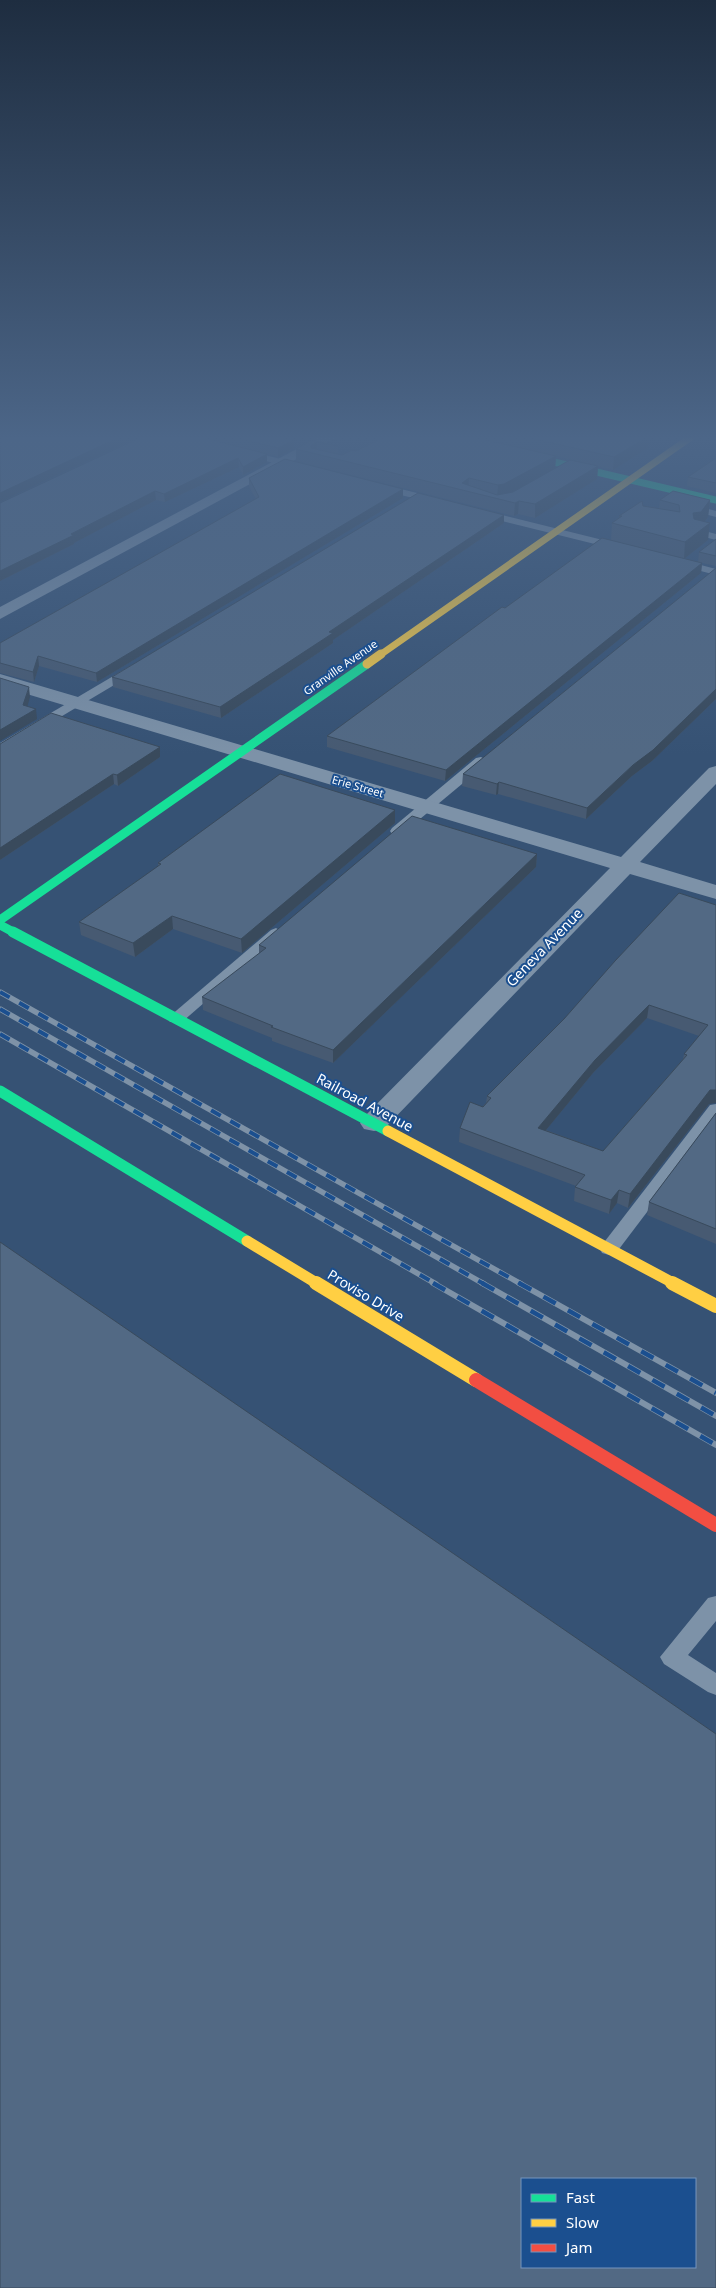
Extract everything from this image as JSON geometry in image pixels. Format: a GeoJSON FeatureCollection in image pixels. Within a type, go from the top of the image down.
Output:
{"type":"FeatureCollection","features":[{"type":"Feature","properties":{"kind":"street"},"geometry":{"type":"LineString","coordinates":[[0,614],[134,542]]}},
{"type":"Feature","properties":{"kind":"street","name":"Granville Avenue"},"geometry":{"type":"LineString","coordinates":[[0,920],[543,542]]}},
{"type":"Feature","properties":{"kind":"street","name":"Erie Street"},"geometry":{"type":"LineString","coordinates":[[0,680],[716,892]]}},
{"type":"Feature","properties":{"kind":"street","name":"Geneva Avenue"},"geometry":{"type":"LineString","coordinates":[[374,1123],[716,772]]}},
{"type":"Feature","properties":{"kind":"street","name":"Railroad Avenue"},"geometry":{"type":"LineString","coordinates":[[0,925],[716,1306]]}},
{"type":"Feature","properties":{"kind":"street","name":"Proviso Drive"},"geometry":{"type":"LineString","coordinates":[[0,1091],[716,1525]]}},
{"type":"Feature","properties":{"kind":"lane"},"geometry":{"type":"LineString","coordinates":[[597,542],[630,550]]}},
{"type":"Feature","properties":{"kind":"lane"},"geometry":{"type":"LineString","coordinates":[[686,564],[708,547]]}},
{"type":"Feature","properties":{"kind":"lane"},"geometry":{"type":"LineString","coordinates":[[667,560],[714,572]]}},
{"type":"Feature","properties":{"kind":"lane"},"geometry":{"type":"LineString","coordinates":[[698,584],[714,572]]}},
{"type":"Feature","properties":{"kind":"lane"},"geometry":{"type":"LineString","coordinates":[[0,749],[144,661]]}},
{"type":"Feature","properties":{"kind":"lane"},"geometry":{"type":"LineString","coordinates":[[385,842],[494,750]]}},
{"type":"Feature","properties":{"kind":"lane"},"geometry":{"type":"LineString","coordinates":[[176,1019],[288,924]]}},
{"type":"Feature","properties":{"kind":"lane"},"geometry":{"type":"LineString","coordinates":[[609,1249],[716,1109]]}},
{"type":"Feature","properties":{"kind":"lane"},"geometry":{"type":"LineString","coordinates":[[716,1605],[672,1656],[716,1685]]}},
{"type":"Feature","properties":{"kind":"building"},"geometry":{"type":"Polygon","coordinates":[[[0,542],[60,542],[0,571],[0,542]]]}},
{"type":"Feature","properties":{"kind":"building"},"geometry":{"type":"Polygon","coordinates":[[[180,542],[315,542],[96,673],[38,656],[33,672],[0,663],[0,643],[180,542]]]}},
{"type":"Feature","properties":{"kind":"building"},"geometry":{"type":"Polygon","coordinates":[[[337,542],[464,542],[329,632],[333,633],[220,707],[112,677],[337,542]]]}},
{"type":"Feature","properties":{"kind":"building"},"geometry":{"type":"Polygon","coordinates":[[[597,542],[617,542],[702,563],[446,770],[327,736],[502,607],[505,608],[597,542]]]}},
{"type":"Feature","properties":{"kind":"building"},"geometry":{"type":"Polygon","coordinates":[[[712,542],[716,542],[716,556],[699,552],[712,542]]]}},
{"type":"Feature","properties":{"kind":"building"},"geometry":{"type":"Polygon","coordinates":[[[716,568],[716,689],[653,750],[633,765],[587,808],[499,782],[497,784],[463,774],[716,568]]]}},
{"type":"Feature","properties":{"kind":"building"},"geometry":{"type":"Polygon","coordinates":[[[0,678],[29,687],[23,705],[36,709],[0,730],[0,678]]]}},
{"type":"Feature","properties":{"kind":"building"},"geometry":{"type":"Polygon","coordinates":[[[51,713],[160,747],[117,775],[113,774],[0,848],[0,744],[51,713]]]}},
{"type":"Feature","properties":{"kind":"building"},"geometry":{"type":"Polygon","coordinates":[[[280,774],[395,810],[241,939],[172,916],[133,943],[79,922],[161,864],[158,863],[280,774]]]}},
{"type":"Feature","properties":{"kind":"building"},"geometry":{"type":"Polygon","coordinates":[[[412,816],[537,854],[333,1050],[271,1027],[273,1026],[202,997],[266,948],[259,945],[412,816]]]}},
{"type":"Feature","properties":{"kind":"building"},"geometry":{"type":"Polygon","coordinates":[[[679,893],[716,905],[716,1090],[710,1090],[630,1194],[619,1190],[611,1200],[575,1187],[585,1175],[460,1128],[470,1102],[483,1107],[491,1098],[487,1096],[564,1019],[679,893]],[[649,1005],[595,1060],[538,1128],[603,1151],[687,1055],[684,1054],[708,1025],[649,1005]]]}},
{"type":"Feature","properties":{"kind":"building"},"geometry":{"type":"Polygon","coordinates":[[[716,1113],[716,1229],[649,1202],[716,1113]]]}},
{"type":"Feature","properties":{"kind":"building"},"geometry":{"type":"Polygon","coordinates":[[[0,1242],[716,1734],[716,2288],[0,2288],[0,1242]]]}},
{"type":"Feature","properties":{"kind":"railway"},"geometry":{"type":"LineString","coordinates":[[0,992],[521,1284]]}},
{"type":"Feature","properties":{"kind":"railway"},"geometry":{"type":"LineString","coordinates":[[0,1009],[484,1284]]}},
{"type":"Feature","properties":{"kind":"railway"},"geometry":{"type":"LineString","coordinates":[[0,1034],[436,1284]]}},
{"type":"Feature","properties":{"kind":"railway"},"geometry":{"type":"LineString","coordinates":[[433,1283],[716,1445]]}},
{"type":"Feature","properties":{"kind":"railway"},"geometry":{"type":"LineString","coordinates":[[482,1283],[716,1416]]}},
{"type":"Feature","properties":{"kind":"railway"},"geometry":{"type":"LineString","coordinates":[[519,1283],[716,1393]]}},
{"type":"Feature","properties":{"kind":"traffic: fast"},"geometry":{"type":"LineString","coordinates":[[0,920],[367,664]]}},
{"type":"Feature","properties":{"kind":"traffic: fast"},"geometry":{"type":"LineString","coordinates":[[0,925],[388,1131]]}},
{"type":"Feature","properties":{"kind":"traffic: fast"},"geometry":{"type":"LineString","coordinates":[[0,1091],[247,1241]]}},
{"type":"Feature","properties":{"kind":"traffic: slow"},"geometry":{"type":"LineString","coordinates":[[367,664],[542,542]]}},
{"type":"Feature","properties":{"kind":"traffic: slow"},"geometry":{"type":"LineString","coordinates":[[388,1131],[716,1306]]}},
{"type":"Feature","properties":{"kind":"traffic: slow"},"geometry":{"type":"LineString","coordinates":[[247,1241],[476,1380]]}},
{"type":"Feature","properties":{"kind":"traffic: jam"},"geometry":{"type":"LineString","coordinates":[[476,1380],[716,1525]]}}]}
